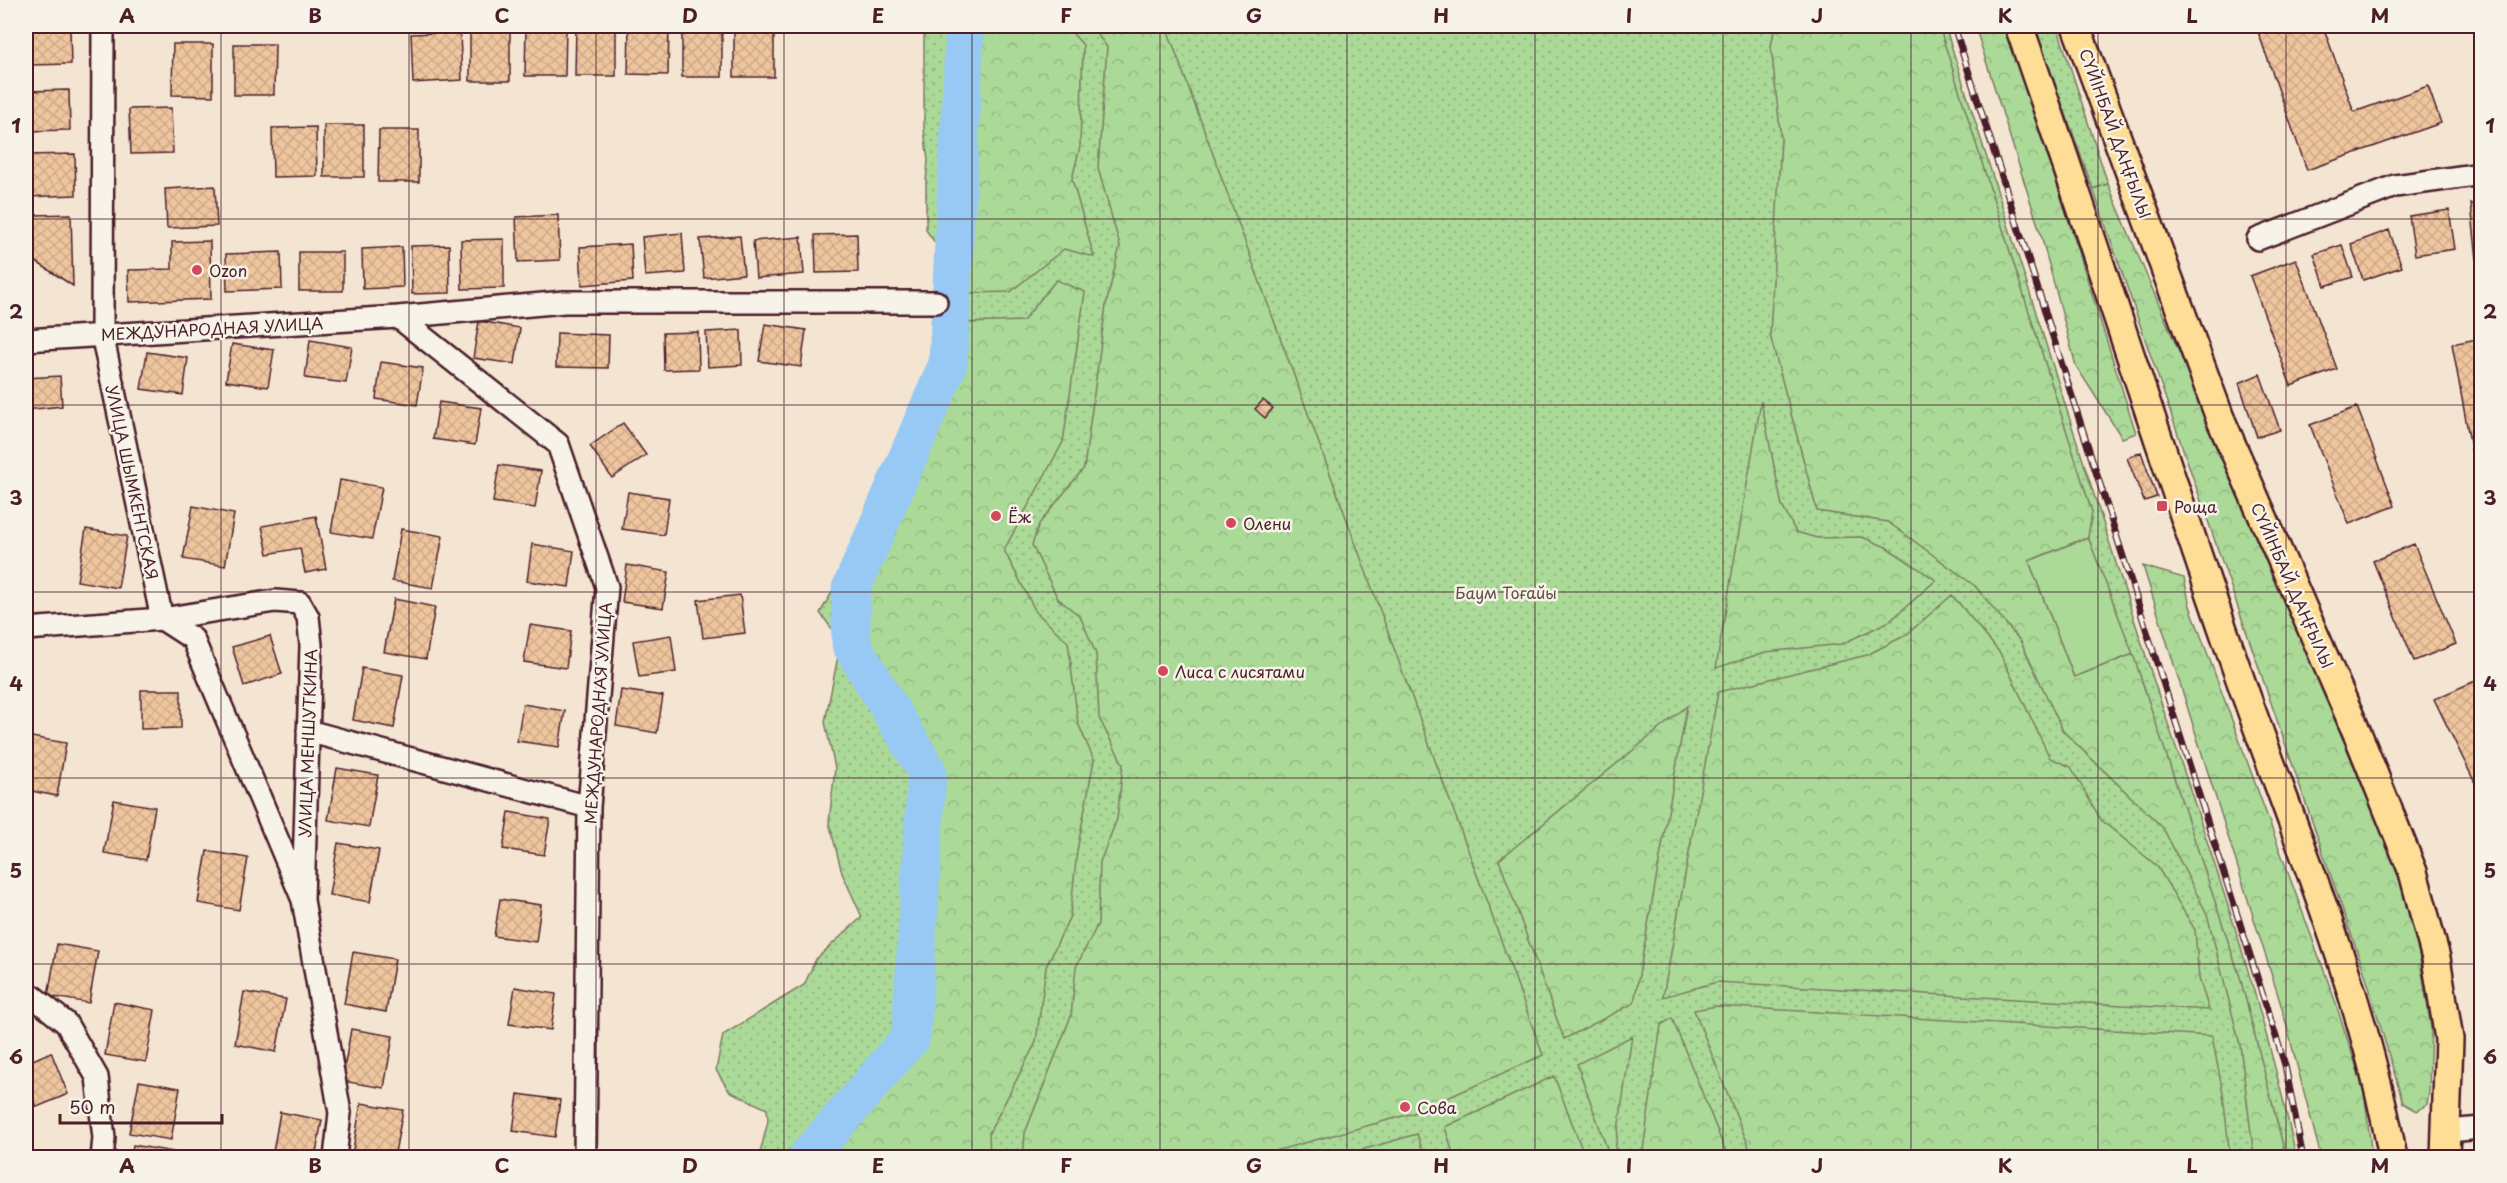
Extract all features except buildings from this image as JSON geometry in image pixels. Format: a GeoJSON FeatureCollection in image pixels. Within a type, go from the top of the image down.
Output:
{"type":"FeatureCollection","features":[{"type":"Feature","properties":{"kind":"main road"},"geometry":{"type":"LineString","coordinates":[[2019,26],[2184,517],[2352,990],[2383,1101],[2393,1158]]}},
{"type":"Feature","properties":{"kind":"main road","name":"СҮЙІНБАЙ ДАҢҒЫЛЫ"},"geometry":{"type":"LineString","coordinates":[[2076,26],[2220,418],[2358,735],[2413,872],[2436,958],[2448,1039],[2446,1144]]}},
{"type":"Feature","properties":{"kind":"street","name":"УЛИЦА ШЫМКЕНТСКАЯ"},"geometry":{"type":"LineString","coordinates":[[103,26],[102,334],[162,619]]}},
{"type":"Feature","properties":{"kind":"street"},"geometry":{"type":"LineString","coordinates":[[2258,239],[2395,186],[2481,174]]}},
{"type":"Feature","properties":{"kind":"street","name":"МЕЖДУНАРОДНАЯ УЛИЦА"},"geometry":{"type":"LineString","coordinates":[[26,340],[398,317],[564,302],[936,302]]}},
{"type":"Feature","properties":{"kind":"street","name":"МЕЖДУНАРОДНАЯ УЛИЦА"},"geometry":{"type":"LineString","coordinates":[[398,317],[558,444],[607,587],[589,807],[585,1158]]}},
{"type":"Feature","properties":{"kind":"street","name":"УЛИЦА МЕНШУТКИНА"},"geometry":{"type":"LineString","coordinates":[[26,629],[162,619],[275,601],[300,603],[308,617],[311,645],[303,900],[340,1113],[335,1158]]}},
{"type":"Feature","properties":{"kind":"street"},"geometry":{"type":"LineString","coordinates":[[162,619],[193,639],[303,900]]}},
{"type":"Feature","properties":{"kind":"street"},"geometry":{"type":"LineString","coordinates":[[308,731],[589,807]]}},
{"type":"Feature","properties":{"kind":"street"},"geometry":{"type":"LineString","coordinates":[[26,991],[66,1023],[97,1077],[104,1138],[102,1158]]}},
{"type":"Feature","properties":{"kind":"street"},"geometry":{"type":"LineString","coordinates":[[2446,1144],[2481,1128]]}},
{"type":"Feature","properties":{"kind":"green space","name":"Баум Тоғайы"},"geometry":{"type":"Polygon","coordinates":[[[924,26],[1945,26],[2250,976],[2296,1157],[759,1157],[768,1121],[767,1109],[729,1091],[716,1070],[723,1035],[804,985],[816,959],[862,917],[842,873],[829,822],[835,768],[825,722],[841,641],[820,613],[838,582],[850,549],[909,431],[932,402],[948,364],[958,276],[926,230],[928,161],[924,129],[924,26]]]}},
{"type":"Feature","properties":{"kind":"green space"},"geometry":{"type":"Polygon","coordinates":[[[981,26],[1066,26],[1083,45],[1080,147],[1072,179],[1094,257],[1064,249],[1010,292],[969,293],[981,26]]]}},
{"type":"Feature","properties":{"kind":"green space"},"geometry":{"type":"Polygon","coordinates":[[[1091,26],[1166,26],[1543,1055],[1414,1113],[1253,1157],[1023,1158],[1025,1133],[1071,1016],[1076,967],[1098,924],[1100,862],[1117,819],[1123,764],[1099,718],[1096,654],[1080,616],[1058,599],[1032,545],[1039,524],[1084,468],[1106,305],[1120,246],[1098,168],[1107,47],[1091,26]]]}},
{"type":"Feature","properties":{"kind":"green space"},"geometry":{"type":"Polygon","coordinates":[[[1775,26],[1939,26],[2092,512],[2088,537],[2029,561],[2074,677],[2133,654],[2240,977],[2286,1157],[2254,1157],[2240,1045],[2207,914],[2163,828],[2063,731],[2021,642],[1975,586],[1888,522],[1817,511],[1770,335],[1781,139],[1771,46],[1775,26]]]}},
{"type":"Feature","properties":{"kind":"green space"},"geometry":{"type":"Polygon","coordinates":[[[1975,26],[2007,26],[2136,433],[2122,438],[2076,366],[2041,235],[1975,26]]]}},
{"type":"Feature","properties":{"kind":"green space"},"geometry":{"type":"Polygon","coordinates":[[[2034,26],[2057,26],[2108,184],[2093,189],[2034,26]]]}},
{"type":"Feature","properties":{"kind":"green space"},"geometry":{"type":"Polygon","coordinates":[[[2108,184],[2410,898],[2431,1028],[2427,1105],[2417,1111],[2403,1103],[2366,977],[2093,189],[2108,184]]]}},
{"type":"Feature","properties":{"kind":"green space"},"geometry":{"type":"Polygon","coordinates":[[[1056,280],[1085,292],[1063,442],[1004,550],[1036,612],[1068,642],[1078,723],[1094,760],[1077,851],[1070,916],[1046,967],[1036,1042],[989,1133],[990,1157],[844,1157],[836,1152],[927,1044],[940,760],[870,641],[865,593],[960,378],[966,323],[1023,321],[1056,280]]]}},
{"type":"Feature","properties":{"kind":"green space"},"geometry":{"type":"Polygon","coordinates":[[[1761,401],[1782,506],[1796,532],[1817,538],[1862,537],[1886,547],[1936,580],[1890,621],[1842,644],[1766,652],[1716,668],[1761,401]]]}},
{"type":"Feature","properties":{"kind":"green space"},"geometry":{"type":"Polygon","coordinates":[[[2088,537],[2133,654],[2074,677],[2029,561],[2088,537]]]}},
{"type":"Feature","properties":{"kind":"green space"},"geometry":{"type":"Polygon","coordinates":[[[2143,566],[2184,578],[2190,606],[2333,995],[2364,1090],[2372,1157],[2321,1157],[2282,1008],[2143,566]]]}},
{"type":"Feature","properties":{"kind":"green space"},"geometry":{"type":"Polygon","coordinates":[[[1952,595],[2000,653],[2050,758],[2071,767],[2101,820],[2157,866],[2195,930],[2199,978],[2209,1010],[1717,982],[1663,997],[1718,692],[1867,655],[1906,635],[1952,595]]]}},
{"type":"Feature","properties":{"kind":"green space"},"geometry":{"type":"Polygon","coordinates":[[[1687,706],[1634,1003],[1564,1039],[1499,860],[1687,706]]]}},
{"type":"Feature","properties":{"kind":"green space"},"geometry":{"type":"Polygon","coordinates":[[[1716,1006],[2212,1036],[2223,1094],[2230,1157],[1753,1157],[1694,1010],[1716,1006]]]}},
{"type":"Feature","properties":{"kind":"green space"},"geometry":{"type":"Polygon","coordinates":[[[1672,1018],[1728,1157],[1642,1157],[1661,1025],[1672,1018]]]}},
{"type":"Feature","properties":{"kind":"green space"},"geometry":{"type":"Polygon","coordinates":[[[1632,1036],[1614,1157],[1610,1157],[1577,1064],[1632,1036]]]}},
{"type":"Feature","properties":{"kind":"green space"},"geometry":{"type":"Polygon","coordinates":[[[1554,1076],[1585,1157],[1454,1157],[1445,1127],[1554,1076]]]}},
{"type":"Feature","properties":{"kind":"green space"},"geometry":{"type":"Polygon","coordinates":[[[1417,1134],[1425,1157],[1337,1157],[1417,1134]]]}},
{"type":"Feature","properties":{"kind":"waterway"},"geometry":{"type":"LineString","coordinates":[[807,1158],[911,1037],[927,771],[851,644],[851,589],[948,364],[965,26]]}},
{"type":"Feature","properties":{"kind":"railway"},"geometry":{"type":"LineString","coordinates":[[1954,26],[2285,1065],[2303,1158]]}},
{"type":"Feature","properties":{"kind":"place","name":"Ozon"},"geometry":{"type":"Point","coordinates":[197,270]}},
{"type":"Feature","properties":{"kind":"place","name":"Роща"},"geometry":{"type":"Point","coordinates":[2162,506]}},
{"type":"Feature","properties":{"kind":"place","name":"Ёж"},"geometry":{"type":"Point","coordinates":[996,516]}},
{"type":"Feature","properties":{"kind":"place","name":"Олени"},"geometry":{"type":"Point","coordinates":[1231,523]}},
{"type":"Feature","properties":{"kind":"place","name":"Лиса с лисятами"},"geometry":{"type":"Point","coordinates":[1163,671]}},
{"type":"Feature","properties":{"kind":"place","name":"Сова"},"geometry":{"type":"Point","coordinates":[1405,1107]}}]}
